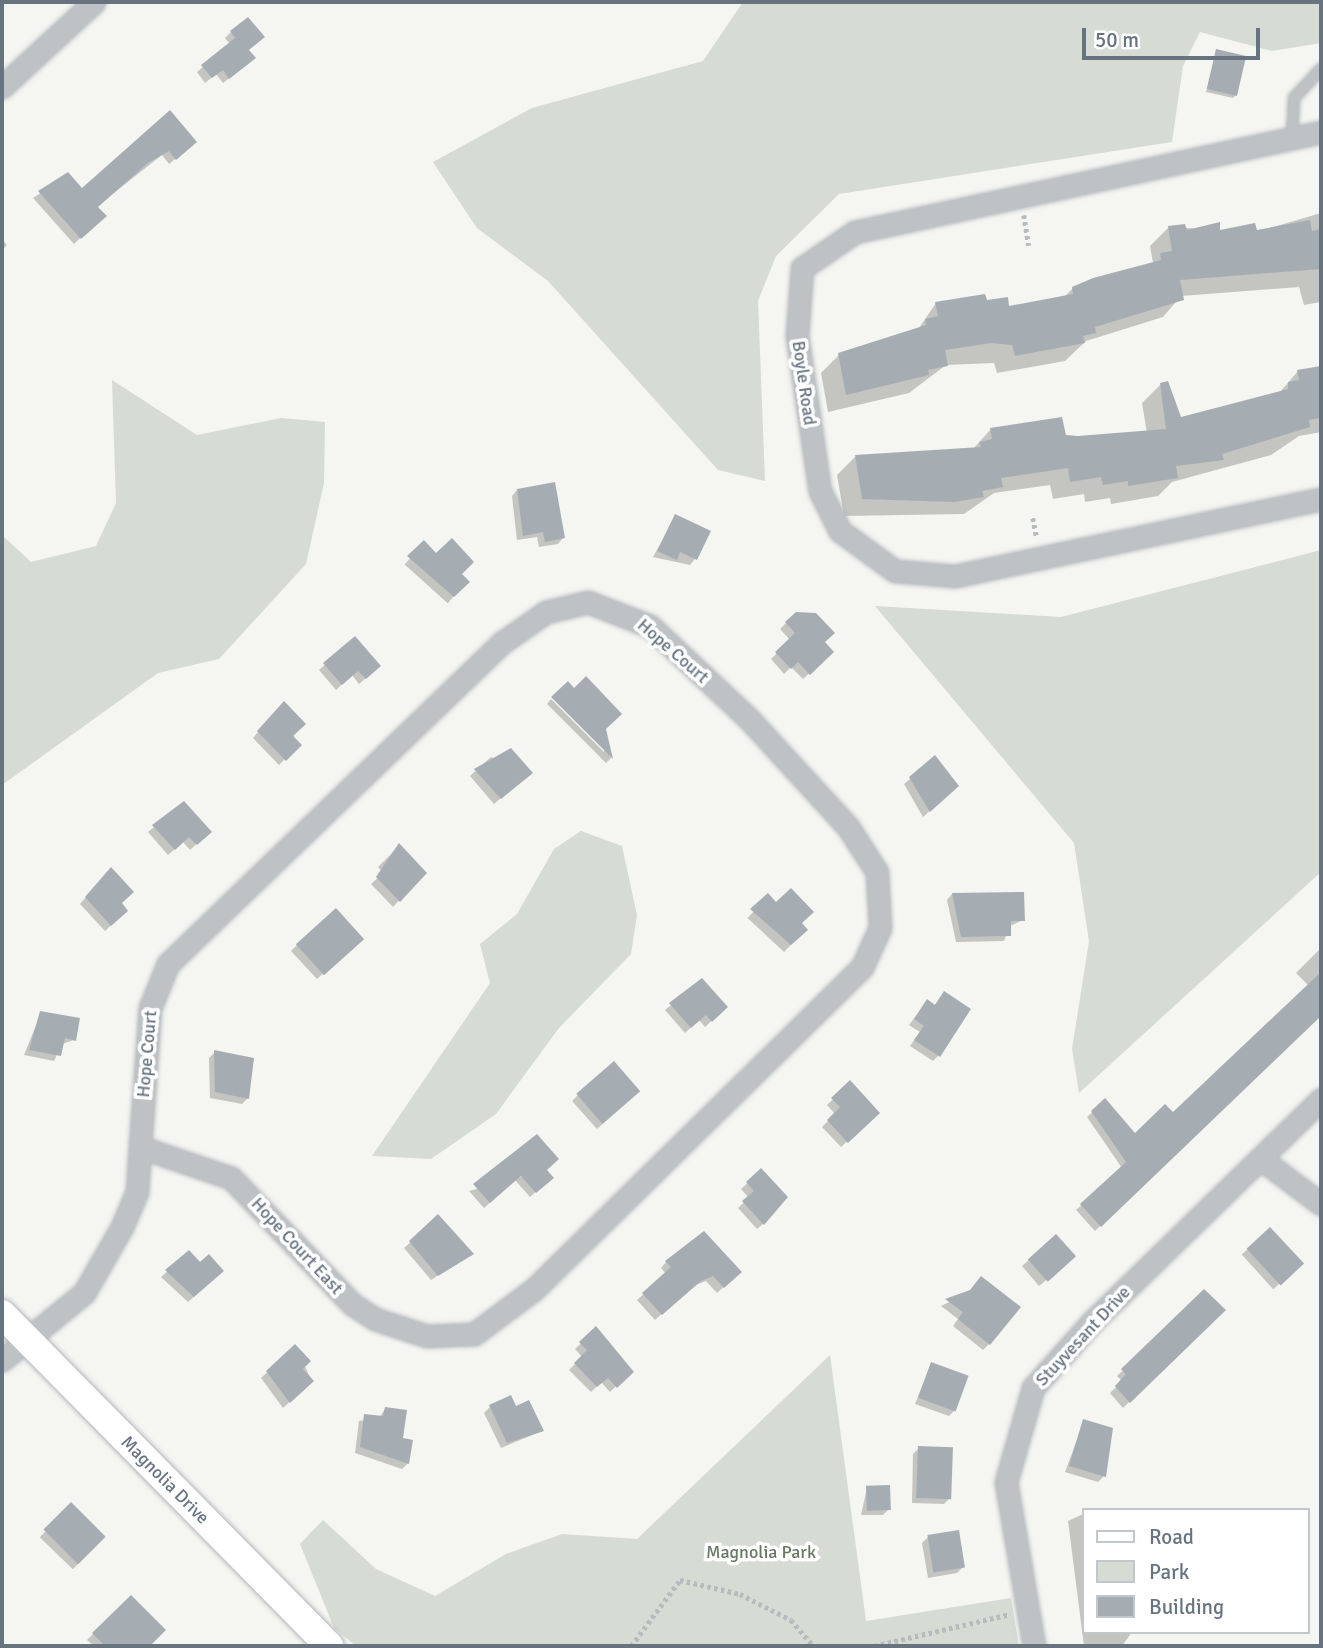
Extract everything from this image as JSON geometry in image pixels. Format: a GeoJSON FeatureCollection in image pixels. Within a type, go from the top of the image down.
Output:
{"type":"FeatureCollection","features":[{"type":"Feature","properties":{"kind":"street"},"geometry":{"type":"LineString","coordinates":[[2,87],[94,2]]}},
{"type":"Feature","properties":{"kind":"street","name":"Boyle Road"},"geometry":{"type":"LineString","coordinates":[[1321,132],[855,232],[802,268],[797,336],[820,491],[840,531],[895,571],[955,576],[1321,499]]}},
{"type":"Feature","properties":{"kind":"street","name":"Hope Court"},"geometry":{"type":"LineString","coordinates":[[2,1360],[84,1293],[110,1255],[137,1191],[150,1007],[155,988],[182,950],[524,625],[566,604],[588,602],[638,618],[749,719],[860,843],[877,872],[878,938],[862,968],[814,1018],[533,1290],[493,1325],[455,1339]]}},
{"type":"Feature","properties":{"kind":"street","name":"Stuyvesant Drive"},"geometry":{"type":"LineString","coordinates":[[1034,1646],[1006,1482],[1033,1388],[1092,1322],[1321,1099]]}},
{"type":"Feature","properties":{"kind":"street","name":"Hope Court East"},"geometry":{"type":"LineString","coordinates":[[140,1147],[230,1178],[352,1304],[375,1319],[455,1339]]}},
{"type":"Feature","properties":{"kind":"street"},"geometry":{"type":"LineString","coordinates":[[1261,1159],[1321,1203]]}},
{"type":"Feature","properties":{"kind":"street","name":"Magnolia Drive"},"geometry":{"type":"LineString","coordinates":[[2,1314],[329,1646]]}},
{"type":"Feature","properties":{"kind":"lane"},"geometry":{"type":"LineString","coordinates":[[1292,138],[1294,98],[1321,69]]}},
{"type":"Feature","properties":{"kind":"path"},"geometry":{"type":"LineString","coordinates":[[1021,196],[1029,246]]}},
{"type":"Feature","properties":{"kind":"path"},"geometry":{"type":"LineString","coordinates":[[631,1646],[680,1580],[740,1594],[791,1620],[814,1646]]}},
{"type":"Feature","properties":{"kind":"path"},"geometry":{"type":"LineString","coordinates":[[874,1646],[1028,1610]]}},
{"type":"Feature","properties":{"kind":"green space"},"geometry":{"type":"Polygon","coordinates":[[[743,2],[1321,2],[1321,43],[1272,51],[1200,32],[1183,66],[1172,142],[839,194],[776,256],[758,301],[765,481],[718,470],[548,281],[477,228],[433,162],[532,108],[703,61],[743,2]]]}},
{"type":"Feature","properties":{"kind":"green space"},"geometry":{"type":"Polygon","coordinates":[[[112,380],[197,435],[281,418],[325,422],[324,483],[306,564],[219,659],[158,673],[2,785],[2,535],[31,562],[96,546],[116,503],[112,380]]]}},
{"type":"Feature","properties":{"kind":"green space"},"geometry":{"type":"Polygon","coordinates":[[[1321,550],[1321,872],[1079,1093],[1072,1049],[1089,941],[1074,843],[875,606],[1061,617],[1321,550]]]}},
{"type":"Feature","properties":{"kind":"green space"},"geometry":{"type":"Polygon","coordinates":[[[581,831],[622,846],[637,915],[631,954],[559,1028],[496,1114],[431,1159],[372,1156],[490,983],[480,944],[517,914],[554,849],[581,831]]]}},
{"type":"Feature","properties":{"kind":"green space","name":"Magnolia Park"},"geometry":{"type":"Polygon","coordinates":[[[830,1355],[866,1621],[1011,1598],[1019,1646],[356,1646],[334,1628],[300,1544],[323,1520],[376,1569],[435,1596],[506,1554],[562,1534],[637,1539],[830,1355]]]}},
{"type":"Feature","properties":{"kind":"building"},"geometry":{"type":"Polygon","coordinates":[[[248,17],[265,37],[249,50],[256,58],[229,79],[223,70],[212,78],[201,65],[235,38],[230,31],[248,17]]]}},
{"type":"Feature","properties":{"kind":"building"},"geometry":{"type":"Polygon","coordinates":[[[1216,49],[1246,56],[1237,96],[1207,89],[1216,49]]]}},
{"type":"Feature","properties":{"kind":"building"},"geometry":{"type":"Polygon","coordinates":[[[170,110],[197,142],[176,160],[169,151],[148,163],[98,207],[107,216],[81,239],[38,191],[68,172],[82,188],[170,110]]]}},
{"type":"Feature","properties":{"kind":"building"},"geometry":{"type":"Polygon","coordinates":[[[1310,220],[1312,231],[1321,229],[1321,269],[1180,280],[1184,300],[1095,327],[1096,333],[1083,336],[1085,343],[1015,356],[1012,345],[991,343],[945,350],[948,366],[928,370],[929,375],[846,395],[838,353],[926,325],[925,319],[938,316],[935,302],[985,294],[987,300],[1008,297],[1009,306],[1073,294],[1072,287],[1093,278],[1161,260],[1160,253],[1172,251],[1168,226],[1185,224],[1187,230],[1220,222],[1220,230],[1255,223],[1257,230],[1310,220]]]}},
{"type":"Feature","properties":{"kind":"building"},"geometry":{"type":"Polygon","coordinates":[[[1321,366],[1321,418],[1309,420],[1310,427],[1222,454],[1224,460],[1176,466],[1178,478],[1128,486],[1128,481],[1103,485],[1101,477],[1070,482],[1068,468],[1001,478],[1003,487],[982,491],[984,497],[954,502],[862,499],[855,455],[981,447],[979,442],[992,439],[990,428],[1062,417],[1066,435],[1166,429],[1160,383],[1168,381],[1181,417],[1288,389],[1288,382],[1299,380],[1297,370],[1321,366]]]}},
{"type":"Feature","properties":{"kind":"building"},"geometry":{"type":"Polygon","coordinates":[[[555,482],[565,538],[545,542],[543,532],[523,536],[517,489],[555,482]]]}},
{"type":"Feature","properties":{"kind":"building"},"geometry":{"type":"Polygon","coordinates":[[[675,514],[711,531],[697,560],[680,552],[677,560],[657,551],[675,514]]]}},
{"type":"Feature","properties":{"kind":"building"},"geometry":{"type":"Polygon","coordinates":[[[452,538],[474,562],[462,574],[470,582],[454,597],[407,556],[424,540],[436,553],[452,538]]]}},
{"type":"Feature","properties":{"kind":"building"},"geometry":{"type":"Polygon","coordinates":[[[796,612],[816,613],[835,633],[825,642],[834,652],[810,675],[798,662],[791,669],[775,652],[795,633],[785,622],[796,612]]]}},
{"type":"Feature","properties":{"kind":"building"},"geometry":{"type":"Polygon","coordinates":[[[355,636],[381,666],[366,679],[358,671],[342,685],[323,663],[355,636]]]}},
{"type":"Feature","properties":{"kind":"building"},"geometry":{"type":"Polygon","coordinates":[[[586,676],[622,714],[606,729],[613,759],[551,697],[568,681],[574,688],[586,676]]]}},
{"type":"Feature","properties":{"kind":"building"},"geometry":{"type":"Polygon","coordinates":[[[284,701],[306,724],[293,736],[302,745],[286,761],[257,731],[284,701]]]}},
{"type":"Feature","properties":{"kind":"building"},"geometry":{"type":"Polygon","coordinates":[[[511,748],[533,773],[501,799],[474,769],[511,748]]]}},
{"type":"Feature","properties":{"kind":"building"},"geometry":{"type":"Polygon","coordinates":[[[935,755],[959,786],[930,812],[909,777],[935,755]]]}},
{"type":"Feature","properties":{"kind":"building"},"geometry":{"type":"Polygon","coordinates":[[[184,801],[212,832],[197,845],[189,837],[175,850],[152,825],[184,801]]]}},
{"type":"Feature","properties":{"kind":"building"},"geometry":{"type":"Polygon","coordinates":[[[399,843],[427,873],[400,902],[376,877],[399,843]]]}},
{"type":"Feature","properties":{"kind":"building"},"geometry":{"type":"Polygon","coordinates":[[[111,867],[134,892],[122,903],[128,911],[111,926],[85,897],[111,867]]]}},
{"type":"Feature","properties":{"kind":"building"},"geometry":{"type":"Polygon","coordinates":[[[791,888],[814,912],[802,923],[808,930],[791,945],[750,909],[768,893],[776,902],[791,888]]]}},
{"type":"Feature","properties":{"kind":"building"},"geometry":{"type":"Polygon","coordinates":[[[1024,892],[1025,921],[1011,921],[1011,936],[961,937],[952,893],[1024,892]]]}},
{"type":"Feature","properties":{"kind":"building"},"geometry":{"type":"Polygon","coordinates":[[[336,908],[364,939],[324,975],[296,944],[336,908]]]}},
{"type":"Feature","properties":{"kind":"building"},"geometry":{"type":"Polygon","coordinates":[[[1321,972],[1321,1016],[1101,1227],[1080,1204],[1126,1162],[1091,1111],[1105,1098],[1135,1133],[1165,1104],[1173,1112],[1321,972]]]}},
{"type":"Feature","properties":{"kind":"building"},"geometry":{"type":"Polygon","coordinates":[[[702,978],[728,1007],[712,1022],[706,1015],[691,1028],[669,1003],[702,978]]]}},
{"type":"Feature","properties":{"kind":"building"},"geometry":{"type":"Polygon","coordinates":[[[944,991],[971,1009],[940,1057],[914,1040],[924,1026],[914,1019],[927,999],[935,1005],[944,991]]]}},
{"type":"Feature","properties":{"kind":"building"},"geometry":{"type":"Polygon","coordinates":[[[40,1011],[80,1018],[76,1041],[65,1038],[61,1056],[29,1050],[40,1011]]]}},
{"type":"Feature","properties":{"kind":"building"},"geometry":{"type":"Polygon","coordinates":[[[214,1050],[254,1058],[249,1099],[215,1092],[214,1050]]]}},
{"type":"Feature","properties":{"kind":"building"},"geometry":{"type":"Polygon","coordinates":[[[614,1061],[640,1091],[603,1124],[576,1094],[614,1061]]]}},
{"type":"Feature","properties":{"kind":"building"},"geometry":{"type":"Polygon","coordinates":[[[850,1080],[880,1113],[848,1143],[827,1120],[840,1107],[831,1098],[850,1080]]]}},
{"type":"Feature","properties":{"kind":"building"},"geometry":{"type":"Polygon","coordinates":[[[537,1134],[559,1159],[547,1170],[554,1178],[536,1193],[521,1176],[490,1203],[473,1184],[537,1134]]]}},
{"type":"Feature","properties":{"kind":"building"},"geometry":{"type":"Polygon","coordinates":[[[761,1168],[788,1197],[764,1225],[742,1201],[754,1191],[746,1182],[761,1168]]]}},
{"type":"Feature","properties":{"kind":"building"},"geometry":{"type":"Polygon","coordinates":[[[438,1214],[474,1254],[438,1276],[409,1241],[438,1214]]]}},
{"type":"Feature","properties":{"kind":"building"},"geometry":{"type":"Polygon","coordinates":[[[1270,1227],[1304,1264],[1281,1285],[1247,1249],[1270,1227]]]}},
{"type":"Feature","properties":{"kind":"building"},"geometry":{"type":"Polygon","coordinates":[[[704,1231],[742,1272],[724,1288],[713,1276],[701,1281],[662,1315],[642,1293],[671,1267],[665,1261],[704,1231]]]}},
{"type":"Feature","properties":{"kind":"building"},"geometry":{"type":"Polygon","coordinates":[[[1056,1234],[1076,1256],[1048,1282],[1028,1259],[1056,1234]]]}},
{"type":"Feature","properties":{"kind":"building"},"geometry":{"type":"Polygon","coordinates":[[[189,1250],[200,1262],[209,1254],[224,1271],[194,1297],[165,1270],[189,1250]]]}},
{"type":"Feature","properties":{"kind":"building"},"geometry":{"type":"Polygon","coordinates":[[[981,1276],[1021,1307],[990,1345],[958,1319],[963,1312],[945,1299],[970,1290],[981,1276]]]}},
{"type":"Feature","properties":{"kind":"building"},"geometry":{"type":"Polygon","coordinates":[[[1204,1289],[1226,1310],[1130,1403],[1115,1386],[1126,1374],[1121,1369],[1204,1289]]]}},
{"type":"Feature","properties":{"kind":"building"},"geometry":{"type":"Polygon","coordinates":[[[596,1326],[634,1372],[617,1388],[608,1378],[597,1387],[574,1363],[587,1350],[579,1342],[596,1326]]]}},
{"type":"Feature","properties":{"kind":"building"},"geometry":{"type":"Polygon","coordinates":[[[295,1344],[311,1361],[303,1369],[314,1381],[290,1403],[266,1371],[295,1344]]]}},
{"type":"Feature","properties":{"kind":"building"},"geometry":{"type":"Polygon","coordinates":[[[931,1362],[969,1376],[956,1411],[918,1398],[931,1362]]]}},
{"type":"Feature","properties":{"kind":"building"},"geometry":{"type":"Polygon","coordinates":[[[511,1395],[516,1406],[529,1400],[544,1431],[507,1443],[489,1405],[511,1395]]]}},
{"type":"Feature","properties":{"kind":"building"},"geometry":{"type":"Polygon","coordinates":[[[385,1407],[407,1410],[403,1438],[413,1440],[409,1464],[360,1447],[364,1414],[383,1416],[385,1407]]]}},
{"type":"Feature","properties":{"kind":"building"},"geometry":{"type":"Polygon","coordinates":[[[1083,1419],[1113,1428],[1106,1477],[1069,1466],[1083,1419]]]}},
{"type":"Feature","properties":{"kind":"building"},"geometry":{"type":"Polygon","coordinates":[[[918,1446],[953,1447],[951,1499],[916,1498],[918,1446]]]}},
{"type":"Feature","properties":{"kind":"building"},"geometry":{"type":"Polygon","coordinates":[[[890,1485],[891,1510],[867,1511],[866,1486],[890,1485]]]}},
{"type":"Feature","properties":{"kind":"building"},"geometry":{"type":"Polygon","coordinates":[[[71,1502],[106,1537],[78,1564],[43,1530],[71,1502]]]}},
{"type":"Feature","properties":{"kind":"building"},"geometry":{"type":"Polygon","coordinates":[[[959,1530],[965,1568],[933,1573],[927,1535],[959,1530]]]}},
{"type":"Feature","properties":{"kind":"building"},"geometry":{"type":"Polygon","coordinates":[[[131,1595],[166,1630],[150,1646],[105,1646],[92,1633],[131,1595]]]}}]}
